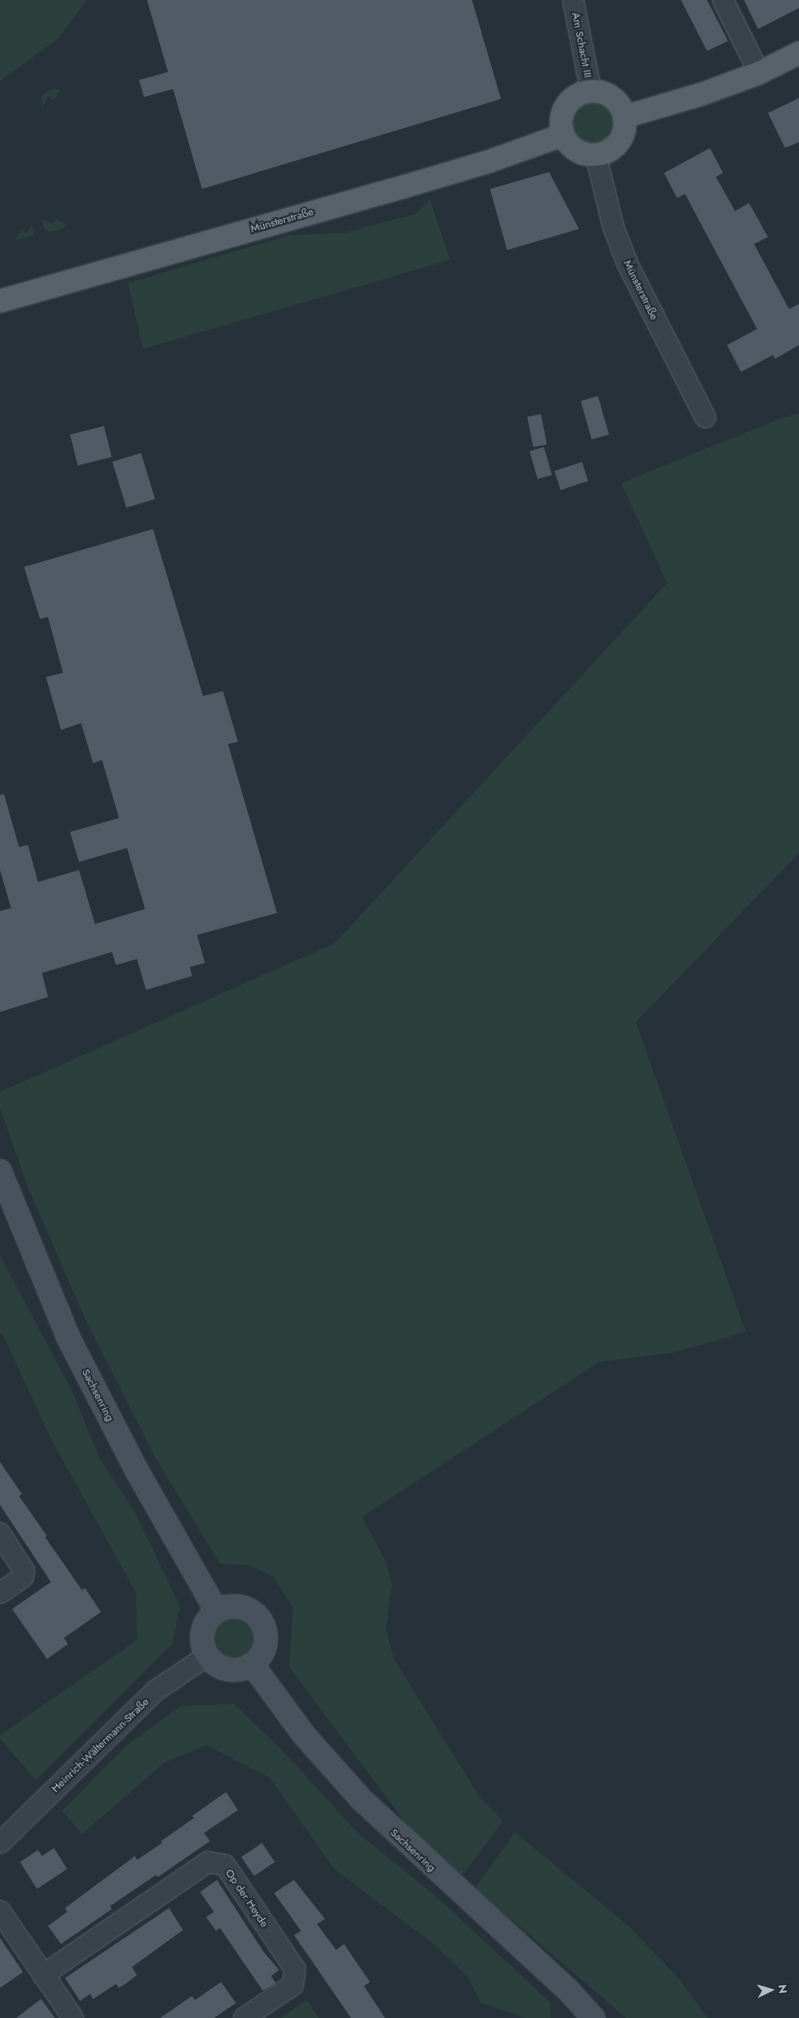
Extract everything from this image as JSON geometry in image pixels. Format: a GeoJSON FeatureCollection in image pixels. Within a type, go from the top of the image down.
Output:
{"type":"FeatureCollection","features":[{"type":"Feature","properties":{"kind":"main road"},"geometry":{"type":"LineString","coordinates":[[624,116],[702,94],[759,73],[799,53]]}},
{"type":"Feature","properties":{"kind":"main road"},"geometry":{"type":"LineString","coordinates":[[591,91],[608,95],[621,108],[624,116],[624,130],[619,142],[609,151],[596,156],[578,152],[562,135],[560,121],[567,104],[577,95],[591,91]]}},
{"type":"Feature","properties":{"kind":"main road","name":"Münsterstraße"},"geometry":{"type":"LineString","coordinates":[[0,301],[410,185],[562,135]]}},
{"type":"Feature","properties":{"kind":"street","name":"Am Schacht III"},"geometry":{"type":"LineString","coordinates":[[573,0],[591,91]]}},
{"type":"Feature","properties":{"kind":"street"},"geometry":{"type":"LineString","coordinates":[[723,0],[759,73]]}},
{"type":"Feature","properties":{"kind":"street","name":"Münsterstraße"},"geometry":{"type":"LineString","coordinates":[[596,156],[613,226],[627,263],[705,417]]}},
{"type":"Feature","properties":{"kind":"street","name":"Sachsenring"},"geometry":{"type":"LineString","coordinates":[[0,1171],[68,1337],[137,1471],[216,1610]]}},
{"type":"Feature","properties":{"kind":"street"},"geometry":{"type":"LineString","coordinates":[[0,1533],[24,1571],[23,1577],[0,1593]]}},
{"type":"Feature","properties":{"kind":"street"},"geometry":{"type":"LineString","coordinates":[[235,1605],[245,1607],[261,1620],[266,1639],[259,1658],[252,1664],[236,1670],[227,1669],[220,1667],[207,1656],[201,1640],[202,1631],[205,1623],[216,1610],[235,1605]]}},
{"type":"Feature","properties":{"kind":"street","name":"Heinrich-Wältermann-Straße"},"geometry":{"type":"LineString","coordinates":[[0,1843],[155,1691],[207,1656]]}},
{"type":"Feature","properties":{"kind":"street","name":"Sachsenring"},"geometry":{"type":"LineString","coordinates":[[252,1664],[304,1735],[362,1800],[568,1990],[593,2018]]}},
{"type":"Feature","properties":{"kind":"street","name":"Op der Heyde"},"geometry":{"type":"LineString","coordinates":[[43,1975],[208,1862],[224,1865],[296,1969],[293,1985],[244,2018]]}},
{"type":"Feature","properties":{"kind":"street"},"geometry":{"type":"LineString","coordinates":[[0,1911],[73,2018]]}},
{"type":"Feature","properties":{"kind":"green space"},"geometry":{"type":"Polygon","coordinates":[[[0,0],[87,0],[59,38],[0,81],[0,0]]]}},
{"type":"Feature","properties":{"kind":"green space"},"geometry":{"type":"Polygon","coordinates":[[[54,88],[60,90],[54,100],[48,97],[42,107],[41,96],[54,88]]]}},
{"type":"Feature","properties":{"kind":"green space"},"geometry":{"type":"Polygon","coordinates":[[[589,103],[597,103],[604,106],[610,112],[613,123],[610,134],[604,140],[597,143],[589,143],[582,140],[576,134],[573,127],[573,119],[576,112],[582,106],[589,103]]]}},
{"type":"Feature","properties":{"kind":"green space"},"geometry":{"type":"Polygon","coordinates":[[[430,199],[450,260],[143,349],[128,283],[290,235],[344,233],[415,214],[430,199]]]}},
{"type":"Feature","properties":{"kind":"green space"},"geometry":{"type":"Polygon","coordinates":[[[42,219],[52,224],[56,219],[66,224],[63,229],[49,232],[44,228],[42,219]]]}},
{"type":"Feature","properties":{"kind":"green space"},"geometry":{"type":"Polygon","coordinates":[[[32,224],[34,235],[14,241],[22,229],[27,233],[32,224]]]}},
{"type":"Feature","properties":{"kind":"green space"},"geometry":{"type":"Polygon","coordinates":[[[799,413],[799,853],[636,1022],[746,1332],[672,1353],[599,1362],[362,1517],[386,1562],[392,1583],[386,1629],[394,1659],[481,1799],[503,1821],[463,1875],[413,1833],[289,1667],[293,1608],[273,1576],[248,1565],[220,1564],[155,1457],[86,1321],[27,1185],[0,1108],[0,1092],[335,943],[667,583],[621,483],[782,418],[799,413]]]}},
{"type":"Feature","properties":{"kind":"green space"},"geometry":{"type":"Polygon","coordinates":[[[0,1255],[72,1391],[100,1459],[135,1512],[180,1606],[173,1643],[36,1780],[0,1739],[0,1735],[137,1640],[136,1593],[51,1439],[2,1333],[0,1334],[0,1255]]]}},
{"type":"Feature","properties":{"kind":"green space"},"geometry":{"type":"Polygon","coordinates":[[[230,1617],[238,1617],[245,1620],[251,1626],[254,1637],[251,1648],[245,1654],[238,1657],[230,1657],[223,1654],[217,1648],[214,1641],[214,1633],[217,1626],[223,1620],[230,1617]]]}},
{"type":"Feature","properties":{"kind":"green space"},"geometry":{"type":"Polygon","coordinates":[[[234,1704],[279,1747],[358,1833],[439,1899],[550,2002],[551,2018],[525,2018],[481,2003],[468,1977],[431,1942],[334,1869],[269,1777],[206,1745],[164,1763],[82,1834],[62,1811],[128,1744],[181,1706],[234,1704]]]}},
{"type":"Feature","properties":{"kind":"green space"},"geometry":{"type":"Polygon","coordinates":[[[515,1832],[631,1928],[680,1980],[708,2018],[626,2018],[475,1888],[515,1832]]]}},
{"type":"Feature","properties":{"kind":"green space"},"geometry":{"type":"Polygon","coordinates":[[[307,2000],[319,2018],[280,2018],[307,2000]]]}},
{"type":"Feature","properties":{"kind":"building"},"geometry":{"type":"Polygon","coordinates":[[[147,0],[472,0],[501,99],[202,189],[173,89],[144,97],[139,80],[168,72],[147,0]]]}},
{"type":"Feature","properties":{"kind":"building"},"geometry":{"type":"Polygon","coordinates":[[[681,0],[707,0],[728,41],[707,51],[681,0]]]}},
{"type":"Feature","properties":{"kind":"building"},"geometry":{"type":"Polygon","coordinates":[[[744,0],[799,0],[799,8],[758,29],[744,0]]]}},
{"type":"Feature","properties":{"kind":"building"},"geometry":{"type":"Polygon","coordinates":[[[799,98],[799,142],[785,148],[768,113],[799,98]]]}},
{"type":"Feature","properties":{"kind":"building"},"geometry":{"type":"Polygon","coordinates":[[[710,148],[723,173],[716,177],[735,211],[749,203],[768,237],[754,244],[789,309],[799,304],[799,345],[775,359],[773,355],[741,372],[727,345],[757,329],[685,194],[677,198],[664,173],[710,148]]]}},
{"type":"Feature","properties":{"kind":"building"},"geometry":{"type":"Polygon","coordinates":[[[549,172],[579,229],[507,250],[490,189],[549,172]]]}},
{"type":"Feature","properties":{"kind":"building"},"geometry":{"type":"Polygon","coordinates":[[[598,396],[609,434],[592,439],[581,401],[598,396]]]}},
{"type":"Feature","properties":{"kind":"building"},"geometry":{"type":"Polygon","coordinates":[[[541,414],[547,444],[533,447],[527,417],[541,414]]]}},
{"type":"Feature","properties":{"kind":"building"},"geometry":{"type":"Polygon","coordinates":[[[104,426],[112,457],[78,466],[70,434],[104,426]]]}},
{"type":"Feature","properties":{"kind":"building"},"geometry":{"type":"Polygon","coordinates":[[[544,447],[552,475],[538,479],[530,451],[544,447]]]}},
{"type":"Feature","properties":{"kind":"building"},"geometry":{"type":"Polygon","coordinates":[[[141,453],[155,499],[126,508],[112,462],[141,453]]]}},
{"type":"Feature","properties":{"kind":"building"},"geometry":{"type":"Polygon","coordinates":[[[582,462],[588,481],[561,490],[554,471],[582,462]]]}},
{"type":"Feature","properties":{"kind":"building"},"geometry":{"type":"Polygon","coordinates":[[[153,529],[203,696],[223,691],[238,742],[228,744],[277,913],[197,935],[205,963],[190,967],[192,976],[146,990],[137,959],[116,965],[112,952],[42,973],[48,997],[0,1012],[0,911],[11,908],[0,870],[0,795],[4,794],[19,847],[28,845],[38,882],[79,870],[95,924],[145,909],[127,848],[79,862],[70,832],[119,818],[102,760],[93,763],[81,723],[61,730],[46,677],[63,673],[48,617],[40,619],[24,567],[153,529]]]}},
{"type":"Feature","properties":{"kind":"building"},"geometry":{"type":"Polygon","coordinates":[[[0,1462],[22,1494],[19,1496],[47,1536],[45,1537],[82,1590],[85,1588],[101,1612],[64,1638],[68,1644],[47,1659],[12,1609],[51,1582],[0,1505],[0,1462]]]}},
{"type":"Feature","properties":{"kind":"building"},"geometry":{"type":"Polygon","coordinates":[[[226,1792],[238,1810],[204,1833],[210,1841],[158,1877],[156,1875],[110,1906],[112,1909],[61,1944],[48,1926],[67,1912],[65,1908],[135,1856],[137,1860],[162,1843],[161,1841],[194,1818],[192,1816],[226,1792]]]}},
{"type":"Feature","properties":{"kind":"building"},"geometry":{"type":"Polygon","coordinates":[[[262,1843],[275,1862],[254,1876],[241,1857],[262,1843]]]}},
{"type":"Feature","properties":{"kind":"building"},"geometry":{"type":"Polygon","coordinates":[[[54,1848],[67,1869],[37,1889],[20,1862],[38,1850],[42,1856],[54,1848]]]}},
{"type":"Feature","properties":{"kind":"building"},"geometry":{"type":"Polygon","coordinates":[[[217,1880],[263,1951],[279,1970],[271,1976],[276,1983],[263,1991],[220,1928],[216,1931],[206,1917],[214,1912],[200,1892],[217,1880]]]}},
{"type":"Feature","properties":{"kind":"building"},"geometry":{"type":"Polygon","coordinates":[[[294,1880],[325,1919],[317,1924],[336,1950],[344,1944],[370,1982],[364,1986],[385,2018],[351,2018],[294,1935],[301,1931],[274,1893],[294,1880]]]}},
{"type":"Feature","properties":{"kind":"building"},"geometry":{"type":"Polygon","coordinates":[[[169,1908],[183,1930],[132,1967],[137,1975],[128,1982],[119,1988],[116,1984],[93,1999],[90,1994],[80,2001],[65,1978],[169,1908]]]}},
{"type":"Feature","properties":{"kind":"building"},"geometry":{"type":"Polygon","coordinates":[[[0,1938],[23,1972],[0,1988],[0,1938]]]}},
{"type":"Feature","properties":{"kind":"building"},"geometry":{"type":"Polygon","coordinates":[[[221,1982],[236,2003],[214,2018],[160,2018],[192,1996],[195,2000],[221,1982]]]}},
{"type":"Feature","properties":{"kind":"building"},"geometry":{"type":"Polygon","coordinates":[[[41,1999],[55,2018],[16,2018],[41,1999]]]}}]}
